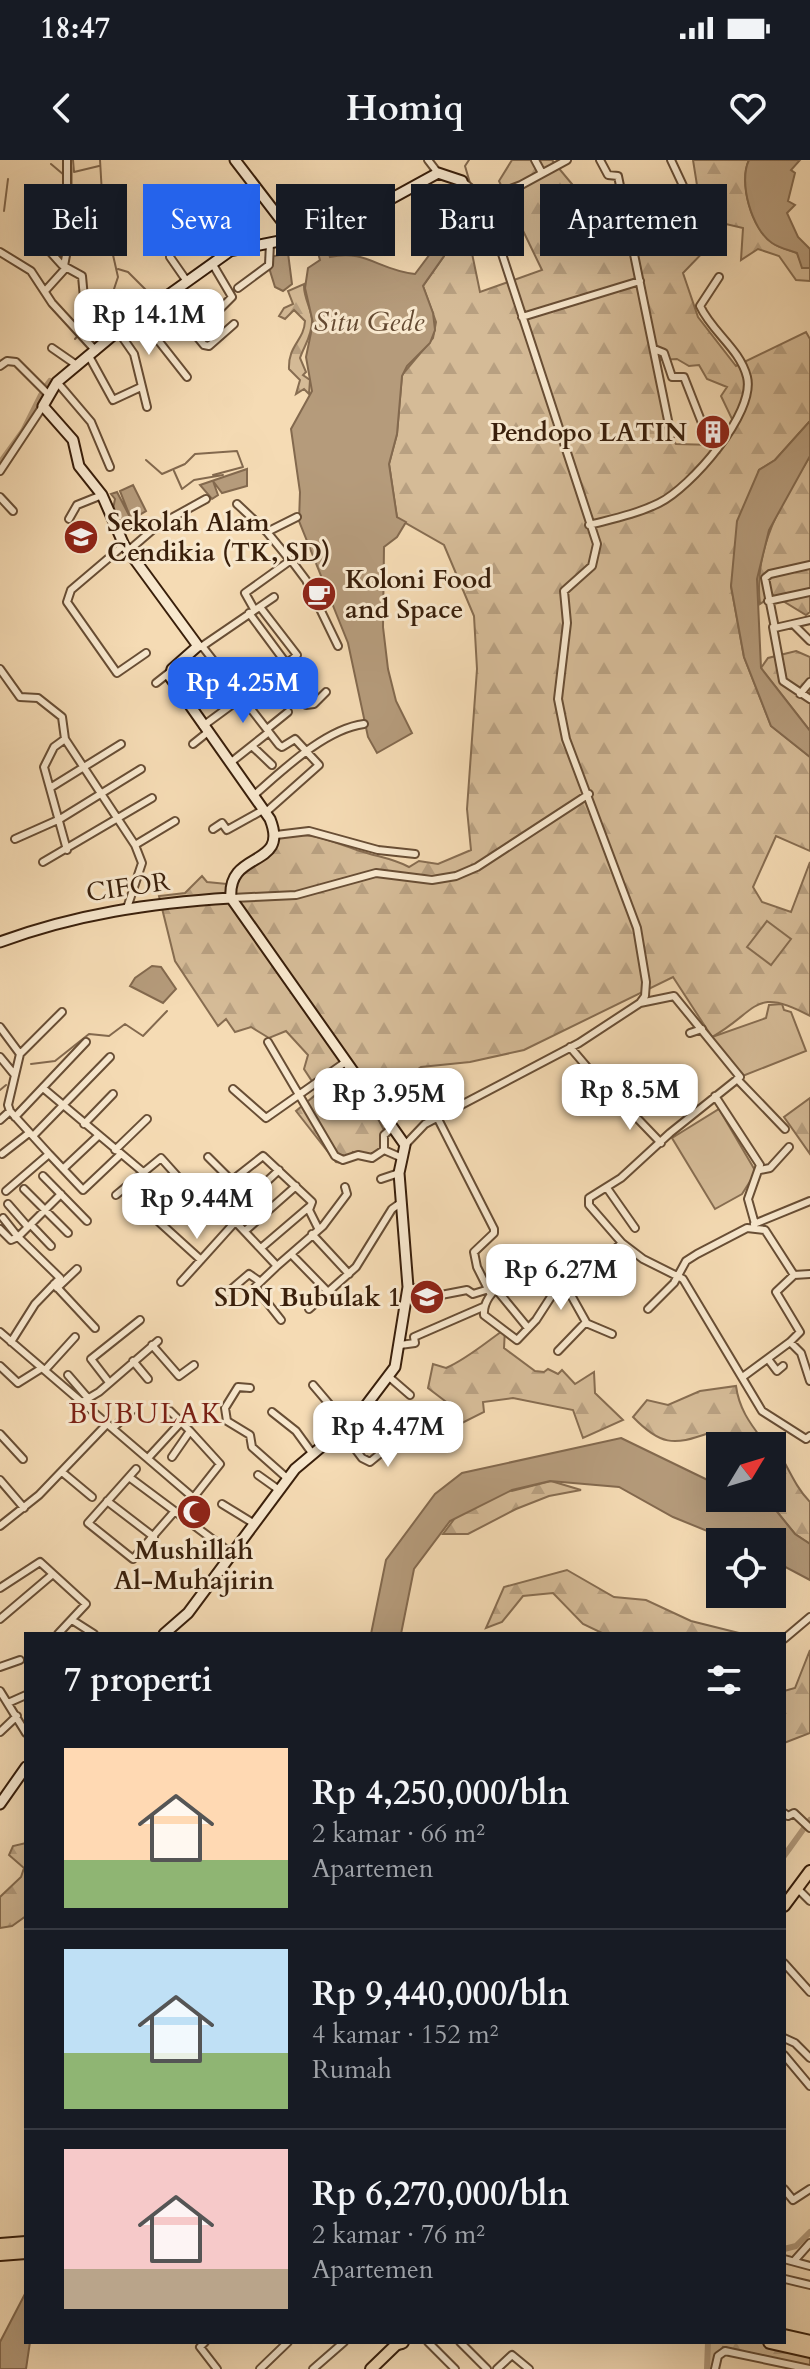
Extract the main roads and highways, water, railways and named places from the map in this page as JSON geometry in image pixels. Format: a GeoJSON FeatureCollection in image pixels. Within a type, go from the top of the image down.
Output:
{"type":"FeatureCollection","features":[{"type":"Feature","properties":{"kind":"highway"},"geometry":{"type":"LineString","coordinates":[[0,2245],[24,2243]]}},
{"type":"Feature","properties":{"kind":"highway"},"geometry":{"type":"LineString","coordinates":[[0,2254],[24,2252]]}},
{"type":"Feature","properties":{"kind":"highway"},"geometry":{"type":"LineString","coordinates":[[786,2336],[810,2342]]}},
{"type":"Feature","properties":{"kind":"highway"},"geometry":{"type":"LineString","coordinates":[[779,2344],[810,2351]]}},
{"type":"Feature","properties":{"kind":"main road"},"geometry":{"type":"LineString","coordinates":[[791,1891],[810,1871]]}},
{"type":"Feature","properties":{"kind":"main road"},"geometry":{"type":"LineString","coordinates":[[371,2369],[392,2344]]}},
{"type":"Feature","properties":{"kind":"water"},"geometry":{"type":"Polygon","coordinates":[[[749,160],[800,160],[791,170],[795,173],[788,201],[795,205],[787,213],[798,237],[810,249],[810,268],[802,268],[797,253],[772,243],[758,228],[746,193],[749,160]]]}},
{"type":"Feature","properties":{"kind":"water"},"geometry":{"type":"Polygon","coordinates":[[[288,256],[292,284],[283,291],[275,287],[266,258],[288,256]]]}},
{"type":"Feature","properties":{"kind":"water","name":"Situ Gede"},"geometry":{"type":"Polygon","coordinates":[[[319,256],[353,256],[415,274],[428,256],[444,256],[423,286],[433,313],[435,330],[430,343],[407,366],[402,376],[397,434],[389,464],[397,517],[406,522],[397,537],[384,547],[383,627],[396,701],[412,733],[377,753],[368,737],[348,643],[299,521],[300,492],[291,429],[312,391],[306,357],[313,323],[305,288],[308,268],[320,260],[319,256]]]}},
{"type":"Feature","properties":{"kind":"water"},"geometry":{"type":"Polygon","coordinates":[[[810,421],[810,456],[769,530],[757,579],[761,668],[810,731],[810,757],[771,726],[744,657],[731,586],[737,521],[759,470],[775,460],[810,421]]]}},
{"type":"Feature","properties":{"kind":"water"},"geometry":{"type":"Polygon","coordinates":[[[247,469],[247,486],[222,493],[213,481],[218,495],[212,499],[200,485],[247,469]]]}},
{"type":"Feature","properties":{"kind":"water"},"geometry":{"type":"Polygon","coordinates":[[[133,485],[146,511],[122,525],[113,509],[115,499],[111,494],[117,492],[131,519],[120,491],[133,485]]]}},
{"type":"Feature","properties":{"kind":"water"},"geometry":{"type":"Polygon","coordinates":[[[152,966],[161,967],[176,989],[163,1003],[130,986],[135,978],[152,966]]]}},
{"type":"Feature","properties":{"kind":"water"},"geometry":{"type":"Polygon","coordinates":[[[621,1438],[706,1479],[706,1512],[777,1512],[795,1534],[810,1544],[810,1580],[786,1567],[786,1528],[706,1528],[706,1531],[673,1517],[619,1487],[550,1481],[512,1490],[450,1521],[414,1569],[401,1632],[371,1632],[386,1560],[435,1494],[462,1473],[621,1438]]]}},
{"type":"Feature","properties":{"kind":"water"},"geometry":{"type":"Polygon","coordinates":[[[24,2296],[24,2344],[30,2344],[26,2369],[0,2369],[0,2342],[24,2296]]]}},
{"type":"Feature","properties":{"kind":"waterway"},"geometry":{"type":"LineString","coordinates":[[73,160],[74,172],[99,166]]}},
{"type":"Feature","properties":{"kind":"waterway"},"geometry":{"type":"LineString","coordinates":[[75,339],[112,295],[118,277],[103,211],[100,160]]}},
{"type":"Feature","properties":{"kind":"waterway"},"geometry":{"type":"LineString","coordinates":[[469,160],[465,166],[470,184]]}},
{"type":"Feature","properties":{"kind":"waterway"},"geometry":{"type":"LineString","coordinates":[[51,164],[64,175]]}},
{"type":"Feature","properties":{"kind":"waterway"},"geometry":{"type":"LineString","coordinates":[[70,168],[70,184]]}},
{"type":"Feature","properties":{"kind":"waterway"},"geometry":{"type":"LineString","coordinates":[[4,211],[8,179]]}},
{"type":"Feature","properties":{"kind":"waterway"},"geometry":{"type":"LineString","coordinates":[[118,269],[128,272],[148,292]]}},
{"type":"Feature","properties":{"kind":"waterway"},"geometry":{"type":"LineString","coordinates":[[44,389],[50,381]]}},
{"type":"Feature","properties":{"kind":"waterway"},"geometry":{"type":"LineString","coordinates":[[0,463],[23,431],[41,395]]}},
{"type":"Feature","properties":{"kind":"waterway"},"geometry":{"type":"LineString","coordinates":[[186,463],[195,454],[237,451],[243,467],[213,475]]}},
{"type":"Feature","properties":{"kind":"waterway"},"geometry":{"type":"LineString","coordinates":[[146,460],[162,474],[185,464]]}},
{"type":"Feature","properties":{"kind":"waterway"},"geometry":{"type":"LineString","coordinates":[[174,471],[182,489],[194,480],[223,475]]}},
{"type":"Feature","properties":{"kind":"waterway"},"geometry":{"type":"LineString","coordinates":[[31,1064],[55,1061],[89,1034],[109,1036],[125,1024],[143,1036],[167,1011]]}},
{"type":"Feature","properties":{"kind":"waterway"},"geometry":{"type":"LineString","coordinates":[[0,1090],[6,1085]]}},
{"type":"Feature","properties":{"kind":"waterway"},"geometry":{"type":"LineString","coordinates":[[786,1853],[810,1820]]}},
{"type":"Feature","properties":{"kind":"waterway"},"geometry":{"type":"LineString","coordinates":[[786,2248],[796,2246],[810,2232]]}},
{"type":"Feature","properties":{"kind":"waterway"},"geometry":{"type":"LineString","coordinates":[[707,2369],[708,2344]]}},
{"type":"Feature","properties":{"kind":"place","name":"Pendopo LATIN"},"geometry":{"type":"Point","coordinates":[713,432]}},
{"type":"Feature","properties":{"kind":"place","name":"Sekolah Alam Cendikia (TK, SD)"},"geometry":{"type":"Point","coordinates":[81,537]}},
{"type":"Feature","properties":{"kind":"place","name":"Koloni Food and Space"},"geometry":{"type":"Point","coordinates":[319,594]}},
{"type":"Feature","properties":{"kind":"place","name":"SDN Bubulak 1"},"geometry":{"type":"Point","coordinates":[427,1297]}},
{"type":"Feature","properties":{"kind":"place","name":"Mushillah Al-Muhajirin"},"geometry":{"type":"Point","coordinates":[194,1512]}},
{"type":"Feature","properties":{"kind":"district","name":"BUBULAK"},"geometry":{"type":"Point","coordinates":[146,1414]}}]}
